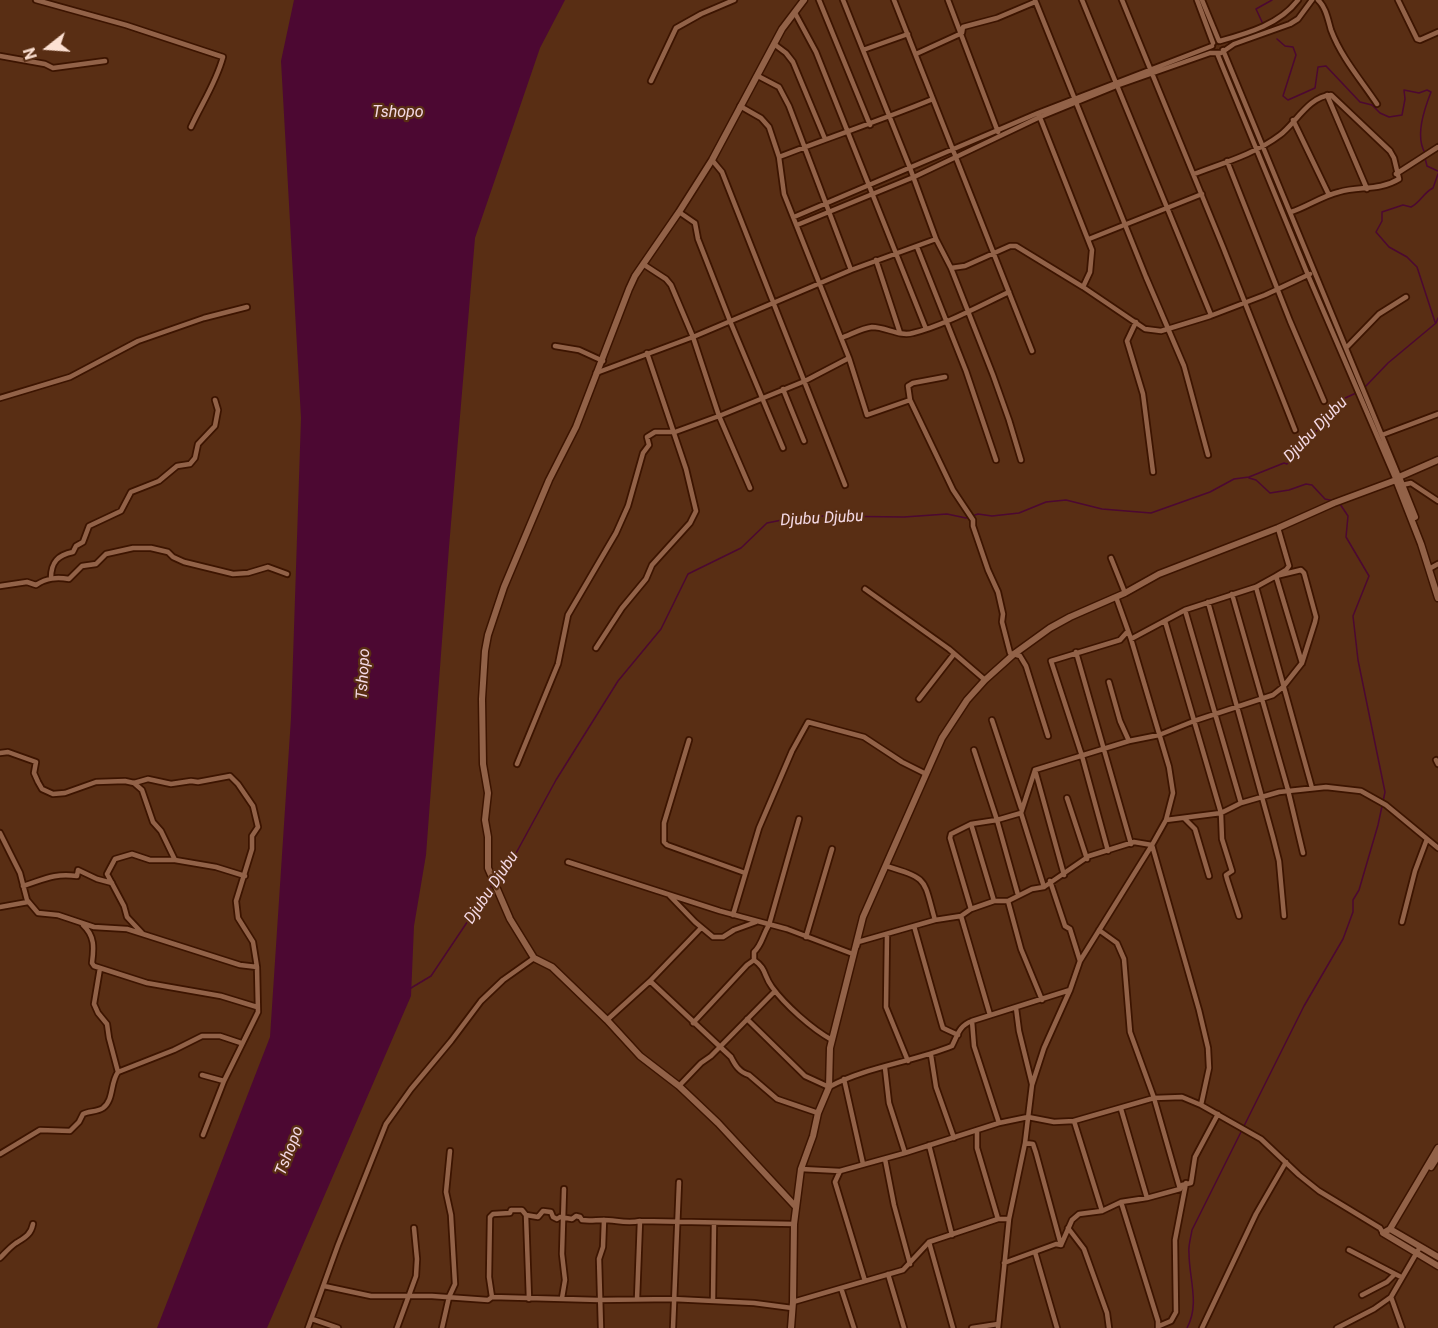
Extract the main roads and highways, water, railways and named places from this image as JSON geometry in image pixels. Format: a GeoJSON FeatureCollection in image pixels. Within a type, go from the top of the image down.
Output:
{"type":"FeatureCollection","features":[{"type":"Feature","properties":{"kind":"water","name":"Tshopo"},"geometry":{"type":"Polygon","coordinates":[[[294,0],[565,0],[540,48],[475,238],[426,855],[414,926],[411,996],[267,1328],[157,1328],[270,1037],[291,718],[301,418],[281,61],[294,0]]]}},
{"type":"Feature","properties":{"kind":"waterway"},"geometry":{"type":"LineString","coordinates":[[1263,24],[1256,9],[1272,0]]}},
{"type":"Feature","properties":{"kind":"waterway"},"geometry":{"type":"LineString","coordinates":[[1277,39],[1285,46],[1293,47],[1296,55],[1283,96],[1288,100],[1315,88],[1318,67],[1326,66],[1360,102],[1372,105],[1380,113],[1389,117],[1402,115],[1404,90],[1419,93],[1427,90],[1431,92],[1423,115],[1421,131],[1425,153]]}},
{"type":"Feature","properties":{"kind":"waterway"},"geometry":{"type":"LineString","coordinates":[[1425,158],[1427,166],[1438,171]]}},
{"type":"Feature","properties":{"kind":"waterway"},"geometry":{"type":"LineString","coordinates":[[1435,322],[1417,267],[1407,257],[1389,247],[1376,232],[1382,221],[1382,212],[1403,205],[1411,207],[1414,205],[1433,188],[1438,174]]}},
{"type":"Feature","properties":{"kind":"waterway","name":"Djubu Djubu"},"geometry":{"type":"LineString","coordinates":[[1365,387],[1388,363],[1436,323],[1438,318]]}},
{"type":"Feature","properties":{"kind":"waterway","name":"Djubu Djubu"},"geometry":{"type":"LineString","coordinates":[[495,881],[509,866],[556,780],[618,681],[661,629],[688,574],[741,548],[767,523],[821,516],[904,517],[947,514],[966,518],[978,514],[992,516],[1019,513],[1046,502],[1066,500],[1102,509],[1151,513],[1210,492],[1234,479],[1249,477],[1284,463],[1287,464],[1295,458],[1341,400],[1356,393]]}},
{"type":"Feature","properties":{"kind":"waterway"},"geometry":{"type":"LineString","coordinates":[[1249,478],[1256,480],[1270,493],[1306,484],[1312,485],[1325,499],[1334,501]]}},
{"type":"Feature","properties":{"kind":"waterway"},"geometry":{"type":"LineString","coordinates":[[1187,1328],[1193,1310],[1189,1263],[1192,1230],[1304,1006],[1343,939],[1353,912],[1353,900],[1359,890],[1378,825],[1385,792],[1358,660],[1353,616],[1369,576],[1346,537],[1348,516],[1340,504]]}},
{"type":"Feature","properties":{"kind":"waterway","name":"Djubu Djubu"},"geometry":{"type":"LineString","coordinates":[[411,988],[431,976],[492,885]]}}]}
